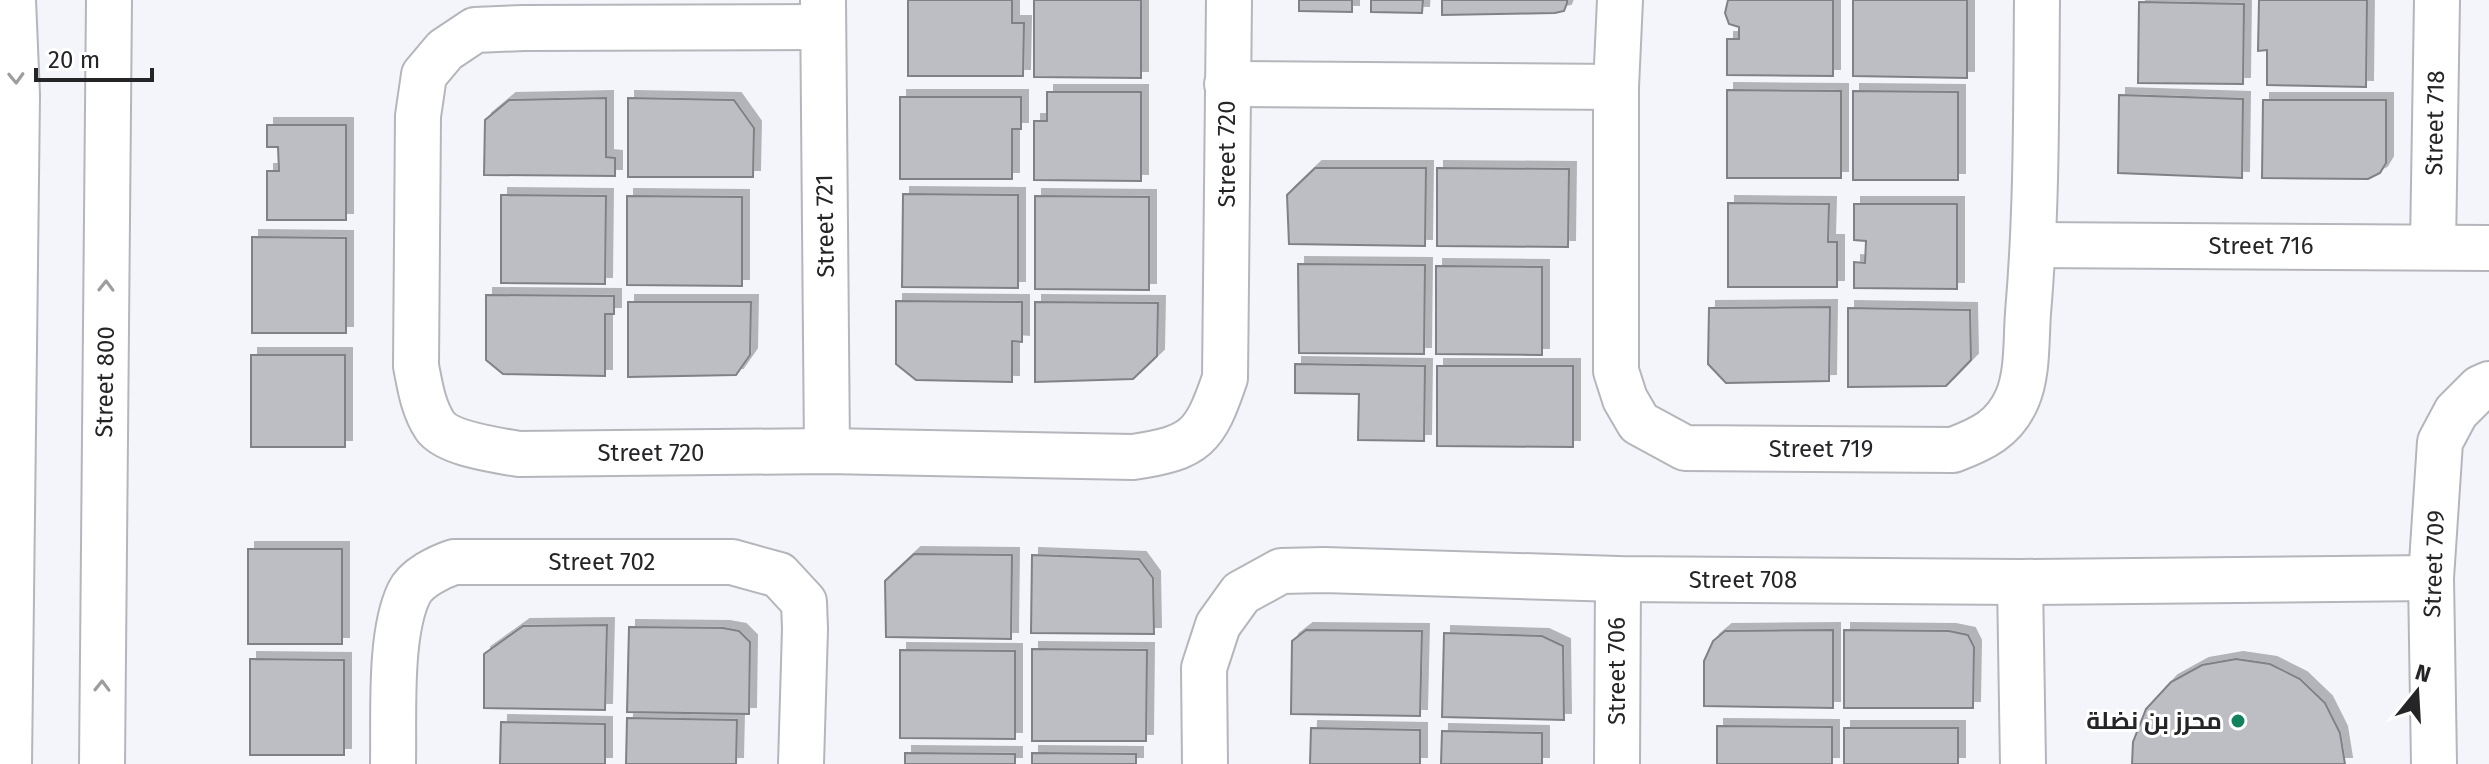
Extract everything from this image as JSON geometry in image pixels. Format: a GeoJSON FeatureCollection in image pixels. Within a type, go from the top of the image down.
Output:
{"type":"FeatureCollection","features":[{"type":"Feature","properties":{"kind":"street"},"geometry":{"type":"LineString","coordinates":[[9,764],[17,95],[13,0]]}},
{"type":"Feature","properties":{"kind":"street","name":"Street 800"},"geometry":{"type":"LineString","coordinates":[[102,764],[109,0]]}},
{"type":"Feature","properties":{"kind":"street","name":"Street 720"},"geometry":{"type":"LineString","coordinates":[[823,13],[475,30],[445,50],[424,75],[418,116],[416,366],[423,402],[437,429],[470,445],[518,454],[827,451],[1133,457],[1167,452],[1193,440],[1213,415],[1225,378],[1229,0]]}},
{"type":"Feature","properties":{"kind":"street","name":"Street 719"},"geometry":{"type":"LineString","coordinates":[[1620,0],[1616,87],[1616,371],[1625,399],[1639,423],[1685,448],[1953,450],[1981,440],[2004,422],[2018,397],[2023,374],[2034,245],[2037,0]]}},
{"type":"Feature","properties":{"kind":"street","name":"Street 718"},"geometry":{"type":"LineString","coordinates":[[2433,246],[2437,0]]}},
{"type":"Feature","properties":{"kind":"street","name":"Street 721"},"geometry":{"type":"LineString","coordinates":[[823,13],[827,451]]}},
{"type":"Feature","properties":{"kind":"street"},"geometry":{"type":"LineString","coordinates":[[1227,84],[1616,87]]}},
{"type":"Feature","properties":{"kind":"street","name":"Street 716"},"geometry":{"type":"LineString","coordinates":[[2034,245],[2489,248]]}},
{"type":"Feature","properties":{"kind":"street","name":"Street 709"},"geometry":{"type":"LineString","coordinates":[[2434,764],[2431,578],[2440,442],[2456,412],[2480,388],[2489,384]]}},
{"type":"Feature","properties":{"kind":"street","name":"Street 702"},"geometry":{"type":"LineString","coordinates":[[393,764],[397,631],[410,590],[437,568],[454,562],[732,562],[779,575],[804,602],[801,764]]}},
{"type":"Feature","properties":{"kind":"street","name":"Street 708"},"geometry":{"type":"LineString","coordinates":[[1205,764],[1204,668],[1218,625],[1241,593],[1281,571],[1618,579],[2020,582],[2431,578]]}},
{"type":"Feature","properties":{"kind":"street","name":"Street 706"},"geometry":{"type":"LineString","coordinates":[[1617,764],[1618,579]]}},
{"type":"Feature","properties":{"kind":"street"},"geometry":{"type":"LineString","coordinates":[[2020,582],[2023,764]]}},
{"type":"Feature","properties":{"kind":"building"},"geometry":{"type":"Polygon","coordinates":[[[908,0],[1012,0],[1012,23],[1024,23],[1023,76],[908,76],[908,0]]]}},
{"type":"Feature","properties":{"kind":"building"},"geometry":{"type":"Polygon","coordinates":[[[1034,0],[1141,0],[1141,78],[1034,77],[1034,0]]]}},
{"type":"Feature","properties":{"kind":"building"},"geometry":{"type":"Polygon","coordinates":[[[1299,0],[1352,0],[1352,12],[1299,11],[1299,0]]]}},
{"type":"Feature","properties":{"kind":"building"},"geometry":{"type":"Polygon","coordinates":[[[1371,0],[1423,0],[1422,13],[1371,12],[1371,0]]]}},
{"type":"Feature","properties":{"kind":"building"},"geometry":{"type":"Polygon","coordinates":[[[1442,0],[1567,0],[1567,3],[1564,11],[1555,13],[1442,15],[1442,0]]]}},
{"type":"Feature","properties":{"kind":"building"},"geometry":{"type":"Polygon","coordinates":[[[1728,0],[1833,0],[1833,76],[1727,75],[1727,39],[1739,39],[1739,27],[1729,24],[1725,13],[1728,0]]]}},
{"type":"Feature","properties":{"kind":"building"},"geometry":{"type":"Polygon","coordinates":[[[1853,0],[1967,0],[1967,78],[1853,76],[1853,0]]]}},
{"type":"Feature","properties":{"kind":"building"},"geometry":{"type":"Polygon","coordinates":[[[2259,0],[2367,0],[2366,87],[2267,85],[2267,50],[2258,51],[2259,0]]]}},
{"type":"Feature","properties":{"kind":"building"},"geometry":{"type":"Polygon","coordinates":[[[2139,2],[2244,4],[2243,84],[2138,83],[2139,2]]]}},
{"type":"Feature","properties":{"kind":"building"},"geometry":{"type":"Polygon","coordinates":[[[1727,90],[1841,91],[1841,178],[1727,178],[1727,90]]]}},
{"type":"Feature","properties":{"kind":"building"},"geometry":{"type":"Polygon","coordinates":[[[1853,91],[1958,92],[1958,180],[1853,180],[1853,91]]]}},
{"type":"Feature","properties":{"kind":"building"},"geometry":{"type":"Polygon","coordinates":[[[1047,92],[1141,92],[1141,181],[1034,180],[1034,121],[1047,121],[1047,92]]]}},
{"type":"Feature","properties":{"kind":"building"},"geometry":{"type":"Polygon","coordinates":[[[2119,95],[2243,99],[2242,178],[2118,173],[2119,95]]]}},
{"type":"Feature","properties":{"kind":"building"},"geometry":{"type":"Polygon","coordinates":[[[900,97],[1021,97],[1021,129],[1012,129],[1012,179],[900,179],[900,97]]]}},
{"type":"Feature","properties":{"kind":"building"},"geometry":{"type":"Polygon","coordinates":[[[606,98],[606,157],[615,158],[615,176],[484,175],[485,120],[509,100],[606,98]]]}},
{"type":"Feature","properties":{"kind":"building"},"geometry":{"type":"Polygon","coordinates":[[[628,98],[734,100],[754,128],[753,177],[628,177],[628,98]]]}},
{"type":"Feature","properties":{"kind":"building"},"geometry":{"type":"Polygon","coordinates":[[[2263,100],[2386,100],[2386,163],[2380,173],[2368,179],[2262,178],[2263,100]]]}},
{"type":"Feature","properties":{"kind":"building"},"geometry":{"type":"Polygon","coordinates":[[[267,125],[346,125],[346,220],[267,220],[267,171],[279,171],[278,147],[267,147],[267,125]]]}},
{"type":"Feature","properties":{"kind":"building"},"geometry":{"type":"Polygon","coordinates":[[[1315,168],[1426,168],[1425,246],[1289,244],[1287,195],[1315,168]]]}},
{"type":"Feature","properties":{"kind":"building"},"geometry":{"type":"Polygon","coordinates":[[[1437,168],[1569,169],[1568,247],[1437,246],[1437,168]]]}},
{"type":"Feature","properties":{"kind":"building"},"geometry":{"type":"Polygon","coordinates":[[[903,194],[1018,195],[1018,288],[902,287],[903,194]]]}},
{"type":"Feature","properties":{"kind":"building"},"geometry":{"type":"Polygon","coordinates":[[[501,195],[606,196],[605,284],[501,283],[501,195]]]}},
{"type":"Feature","properties":{"kind":"building"},"geometry":{"type":"Polygon","coordinates":[[[627,196],[742,197],[742,286],[627,285],[627,196]]]}},
{"type":"Feature","properties":{"kind":"building"},"geometry":{"type":"Polygon","coordinates":[[[1035,196],[1149,197],[1149,290],[1035,289],[1035,196]]]}},
{"type":"Feature","properties":{"kind":"building"},"geometry":{"type":"Polygon","coordinates":[[[1728,203],[1829,204],[1828,242],[1837,242],[1837,287],[1728,287],[1728,203]]]}},
{"type":"Feature","properties":{"kind":"building"},"geometry":{"type":"Polygon","coordinates":[[[1854,204],[1957,204],[1957,289],[1854,288],[1854,262],[1865,263],[1866,241],[1854,240],[1854,204]]]}},
{"type":"Feature","properties":{"kind":"building"},"geometry":{"type":"Polygon","coordinates":[[[252,237],[346,238],[346,333],[252,333],[252,237]]]}},
{"type":"Feature","properties":{"kind":"building"},"geometry":{"type":"Polygon","coordinates":[[[1298,264],[1425,265],[1424,354],[1299,353],[1298,264]]]}},
{"type":"Feature","properties":{"kind":"building"},"geometry":{"type":"Polygon","coordinates":[[[1436,266],[1542,267],[1542,355],[1436,354],[1436,266]]]}},
{"type":"Feature","properties":{"kind":"building"},"geometry":{"type":"Polygon","coordinates":[[[486,295],[614,296],[614,314],[605,314],[605,376],[503,374],[486,360],[486,295]]]}},
{"type":"Feature","properties":{"kind":"building"},"geometry":{"type":"Polygon","coordinates":[[[896,301],[1022,302],[1022,342],[1012,341],[1012,382],[916,380],[896,364],[896,301]]]}},
{"type":"Feature","properties":{"kind":"building"},"geometry":{"type":"Polygon","coordinates":[[[628,302],[751,302],[750,355],[736,375],[628,377],[628,302]]]}},
{"type":"Feature","properties":{"kind":"building"},"geometry":{"type":"Polygon","coordinates":[[[1035,302],[1158,303],[1157,356],[1133,379],[1035,382],[1035,302]]]}},
{"type":"Feature","properties":{"kind":"building"},"geometry":{"type":"Polygon","coordinates":[[[1830,307],[1829,381],[1726,383],[1708,364],[1709,308],[1830,307]]]}},
{"type":"Feature","properties":{"kind":"building"},"geometry":{"type":"Polygon","coordinates":[[[1848,308],[1970,310],[1971,360],[1946,386],[1848,387],[1848,308]]]}},
{"type":"Feature","properties":{"kind":"building"},"geometry":{"type":"Polygon","coordinates":[[[251,355],[345,355],[345,447],[251,447],[251,355]]]}},
{"type":"Feature","properties":{"kind":"building"},"geometry":{"type":"Polygon","coordinates":[[[1295,364],[1425,366],[1424,441],[1358,440],[1359,394],[1295,393],[1295,364]]]}},
{"type":"Feature","properties":{"kind":"building"},"geometry":{"type":"Polygon","coordinates":[[[1437,366],[1573,366],[1573,447],[1437,446],[1437,366]]]}},
{"type":"Feature","properties":{"kind":"building"},"geometry":{"type":"Polygon","coordinates":[[[248,549],[342,549],[342,644],[248,644],[248,549]]]}},
{"type":"Feature","properties":{"kind":"building"},"geometry":{"type":"Polygon","coordinates":[[[914,554],[1012,555],[1011,639],[886,637],[885,581],[914,554]]]}},
{"type":"Feature","properties":{"kind":"building"},"geometry":{"type":"Polygon","coordinates":[[[1032,555],[1139,559],[1153,578],[1154,634],[1031,633],[1032,555]]]}},
{"type":"Feature","properties":{"kind":"building"},"geometry":{"type":"Polygon","coordinates":[[[607,625],[605,710],[484,708],[484,654],[523,626],[607,625]]]}},
{"type":"Feature","properties":{"kind":"building"},"geometry":{"type":"Polygon","coordinates":[[[629,627],[723,628],[739,631],[750,642],[749,714],[627,712],[629,627]]]}},
{"type":"Feature","properties":{"kind":"building"},"geometry":{"type":"Polygon","coordinates":[[[1306,630],[1422,631],[1420,716],[1291,714],[1292,641],[1306,630]]]}},
{"type":"Feature","properties":{"kind":"building"},"geometry":{"type":"Polygon","coordinates":[[[1833,630],[1833,708],[1704,706],[1704,661],[1713,641],[1725,631],[1833,630]]]}},
{"type":"Feature","properties":{"kind":"building"},"geometry":{"type":"Polygon","coordinates":[[[1844,630],[1949,631],[1968,635],[1974,647],[1973,708],[1844,708],[1844,630]]]}},
{"type":"Feature","properties":{"kind":"building"},"geometry":{"type":"Polygon","coordinates":[[[1444,633],[1542,636],[1563,646],[1564,720],[1442,717],[1444,633]]]}},
{"type":"Feature","properties":{"kind":"building"},"geometry":{"type":"Polygon","coordinates":[[[1032,649],[1147,650],[1146,741],[1032,741],[1032,649]]]}},
{"type":"Feature","properties":{"kind":"building"},"geometry":{"type":"Polygon","coordinates":[[[900,650],[1015,651],[1015,739],[900,738],[900,650]]]}},
{"type":"Feature","properties":{"kind":"building"},"geometry":{"type":"Polygon","coordinates":[[[250,659],[344,660],[344,755],[250,755],[250,659]]]}},
{"type":"Feature","properties":{"kind":"building","name":"محرز بن نضلة"},"geometry":{"type":"Polygon","coordinates":[[[2236,659],[2270,664],[2300,679],[2325,703],[2340,733],[2345,764],[2132,764],[2133,742],[2146,709],[2171,682],[2202,665],[2236,659]]]}},
{"type":"Feature","properties":{"kind":"building"},"geometry":{"type":"Polygon","coordinates":[[[627,718],[737,720],[736,764],[626,764],[627,718]]]}},
{"type":"Feature","properties":{"kind":"building"},"geometry":{"type":"Polygon","coordinates":[[[501,722],[605,724],[605,764],[500,764],[501,722]]]}},
{"type":"Feature","properties":{"kind":"building"},"geometry":{"type":"Polygon","coordinates":[[[1717,726],[1832,727],[1832,764],[1717,764],[1717,726]]]}},
{"type":"Feature","properties":{"kind":"building"},"geometry":{"type":"Polygon","coordinates":[[[1311,728],[1420,730],[1420,764],[1310,764],[1311,728]]]}},
{"type":"Feature","properties":{"kind":"building"},"geometry":{"type":"Polygon","coordinates":[[[1844,728],[1958,728],[1958,764],[1844,764],[1844,728]]]}},
{"type":"Feature","properties":{"kind":"building"},"geometry":{"type":"Polygon","coordinates":[[[1442,731],[1542,733],[1542,764],[1441,764],[1442,731]]]}},
{"type":"Feature","properties":{"kind":"building"},"geometry":{"type":"Polygon","coordinates":[[[905,753],[1015,754],[1015,764],[905,764],[905,753]]]}},
{"type":"Feature","properties":{"kind":"building"},"geometry":{"type":"Polygon","coordinates":[[[1032,753],[1136,754],[1136,764],[1032,764],[1032,753]]]}},
{"type":"Feature","properties":{"kind":"place","name":"محرز بن نضلة"},"geometry":{"type":"Point","coordinates":[2238,721]}}]}
